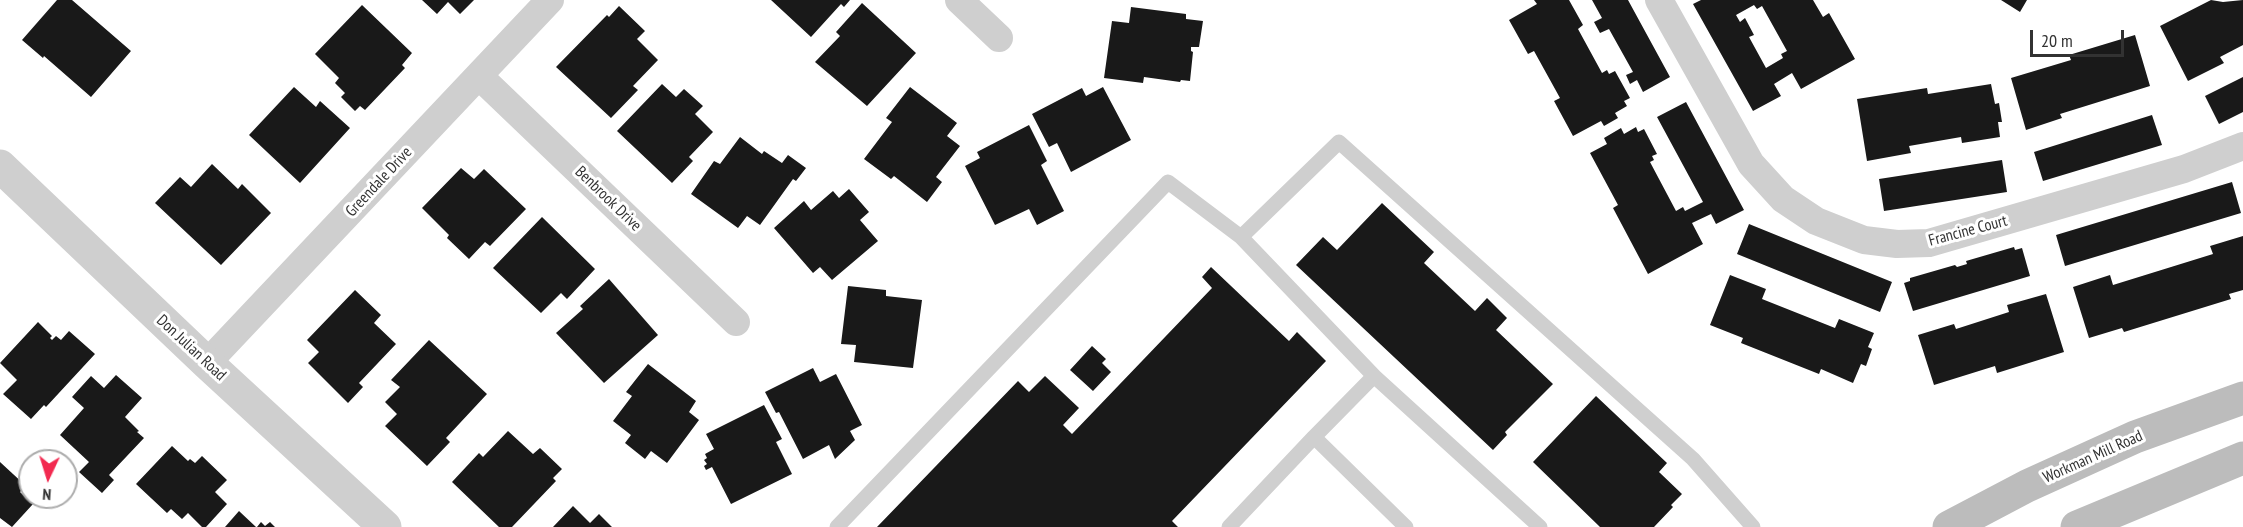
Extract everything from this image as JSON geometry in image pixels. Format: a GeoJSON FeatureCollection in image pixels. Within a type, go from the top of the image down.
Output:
{"type":"FeatureCollection","features":[{"type":"Feature","properties":{"kind":"main road","name":"Workman Mill Road"},"geometry":{"type":"LineString","coordinates":[[1949,527],[2027,486],[2135,437],[2243,398]]}},
{"type":"Feature","properties":{"kind":"main road"},"geometry":{"type":"LineString","coordinates":[[2077,527],[2243,458]]}},
{"type":"Feature","properties":{"kind":"street","name":"Greendale Drive"},"geometry":{"type":"LineString","coordinates":[[207,363],[550,0]]}},
{"type":"Feature","properties":{"kind":"street"},"geometry":{"type":"LineString","coordinates":[[959,0],[999,38]]}},
{"type":"Feature","properties":{"kind":"street","name":"Francine Court"},"geometry":{"type":"LineString","coordinates":[[1659,0],[1751,164],[1783,199],[1816,221],[1864,240],[1897,244],[1929,243],[2184,169],[2243,146]]}},
{"type":"Feature","properties":{"kind":"street","name":"Benbrook Drive"},"geometry":{"type":"LineString","coordinates":[[479,76],[736,322]]}},
{"type":"Feature","properties":{"kind":"street","name":"Don Julian Road"},"geometry":{"type":"LineString","coordinates":[[0,166],[207,363],[385,527]]}},
{"type":"Feature","properties":{"kind":"lane"},"geometry":{"type":"LineString","coordinates":[[1240,237],[1339,142],[1693,459],[1745,524]]}},
{"type":"Feature","properties":{"kind":"lane"},"geometry":{"type":"LineString","coordinates":[[837,527],[1168,182],[1240,237],[1374,376],[1540,527]]}},
{"type":"Feature","properties":{"kind":"lane"},"geometry":{"type":"LineString","coordinates":[[1228,527],[1374,376]]}},
{"type":"Feature","properties":{"kind":"lane"},"geometry":{"type":"LineString","coordinates":[[1314,437],[1406,527]]}},
{"type":"Feature","properties":{"kind":"building"},"geometry":{"type":"Polygon","coordinates":[[[57,0],[72,0],[131,51],[91,97],[22,40],[57,0]]]}},
{"type":"Feature","properties":{"kind":"building"},"geometry":{"type":"Polygon","coordinates":[[[422,0],[474,0],[460,14],[448,2],[437,14],[422,0]]]}},
{"type":"Feature","properties":{"kind":"building"},"geometry":{"type":"Polygon","coordinates":[[[771,0],[850,0],[844,7],[841,4],[811,37],[771,0]]]}},
{"type":"Feature","properties":{"kind":"building"},"geometry":{"type":"Polygon","coordinates":[[[1534,0],[1569,0],[1583,25],[1578,29],[1602,73],[1607,70],[1609,74],[1615,71],[1630,98],[1624,101],[1627,106],[1615,113],[1618,118],[1604,126],[1601,121],[1573,136],[1554,101],[1560,98],[1534,51],[1528,54],[1509,20],[1537,4],[1534,0]]]}},
{"type":"Feature","properties":{"kind":"building"},"geometry":{"type":"Polygon","coordinates":[[[1592,0],[1628,0],[1670,77],[1643,92],[1637,80],[1630,84],[1626,75],[1633,72],[1609,29],[1600,33],[1594,22],[1602,18],[1592,0]]]}},
{"type":"Feature","properties":{"kind":"building"},"geometry":{"type":"Polygon","coordinates":[[[1701,0],[1813,0],[1823,17],[1829,13],[1855,59],[1801,89],[1792,73],[1774,84],[1781,96],[1753,111],[1693,4],[1701,0]],[[1754,5],[1736,15],[1740,22],[1745,18],[1754,35],[1749,37],[1766,68],[1783,58],[1781,54],[1787,51],[1762,6],[1757,9],[1754,5]]]}},
{"type":"Feature","properties":{"kind":"building"},"geometry":{"type":"Polygon","coordinates":[[[2001,0],[2027,0],[2020,12],[2001,0]]]}},
{"type":"Feature","properties":{"kind":"building"},"geometry":{"type":"Polygon","coordinates":[[[2211,0],[2223,2],[2243,0],[2243,45],[2220,57],[2224,63],[2188,81],[2160,26],[2211,0]]]}},
{"type":"Feature","properties":{"kind":"building"},"geometry":{"type":"Polygon","coordinates":[[[862,3],[916,53],[867,106],[815,62],[840,36],[836,32],[862,3]]]}},
{"type":"Feature","properties":{"kind":"building"},"geometry":{"type":"Polygon","coordinates":[[[362,5],[412,53],[402,65],[405,68],[365,110],[360,106],[355,111],[341,97],[345,93],[335,83],[339,78],[315,54],[362,5]]]}},
{"type":"Feature","properties":{"kind":"building"},"geometry":{"type":"Polygon","coordinates":[[[619,6],[645,31],[637,39],[658,60],[633,86],[638,90],[611,118],[556,67],[607,15],[609,17],[619,6]]]}},
{"type":"Feature","properties":{"kind":"building"},"geometry":{"type":"Polygon","coordinates":[[[1131,7],[1186,14],[1186,19],[1203,21],[1199,47],[1191,47],[1193,52],[1190,81],[1181,80],[1180,82],[1144,77],[1143,83],[1104,78],[1112,21],[1129,23],[1131,7]]]}},
{"type":"Feature","properties":{"kind":"building"},"geometry":{"type":"Polygon","coordinates":[[[2135,35],[2150,86],[2060,114],[2062,118],[2026,130],[2011,78],[2071,60],[2069,55],[2135,35]]]}},
{"type":"Feature","properties":{"kind":"building"},"geometry":{"type":"Polygon","coordinates":[[[2243,77],[2243,112],[2219,124],[2205,96],[2243,77]]]}},
{"type":"Feature","properties":{"kind":"building"},"geometry":{"type":"Polygon","coordinates":[[[662,84],[676,97],[684,89],[703,106],[695,114],[713,132],[689,157],[693,161],[672,183],[617,131],[662,84]]]}},
{"type":"Feature","properties":{"kind":"building"},"geometry":{"type":"Polygon","coordinates":[[[1991,84],[1995,104],[1999,103],[2002,122],[1998,122],[2000,137],[1962,143],[1961,137],[1909,146],[1911,153],[1867,161],[1857,99],[1927,88],[1928,94],[1991,84]]]}},
{"type":"Feature","properties":{"kind":"building"},"geometry":{"type":"Polygon","coordinates":[[[294,87],[316,107],[320,101],[350,128],[300,183],[249,135],[294,87]]]}},
{"type":"Feature","properties":{"kind":"building"},"geometry":{"type":"Polygon","coordinates":[[[910,87],[957,123],[947,136],[960,146],[936,177],[942,182],[927,202],[894,176],[891,179],[864,159],[892,122],[886,118],[910,87]]]}},
{"type":"Feature","properties":{"kind":"building"},"geometry":{"type":"Polygon","coordinates":[[[1103,87],[1131,140],[1071,172],[1057,143],[1049,147],[1032,114],[1082,88],[1086,96],[1103,87]]]}},
{"type":"Feature","properties":{"kind":"building"},"geometry":{"type":"Polygon","coordinates":[[[1686,102],[1744,210],[1716,224],[1711,214],[1692,223],[1703,244],[1648,274],[1613,208],[1618,205],[1590,153],[1607,144],[1604,138],[1621,128],[1624,134],[1636,127],[1638,132],[1644,129],[1657,154],[1652,156],[1654,160],[1650,162],[1676,211],[1683,207],[1685,211],[1703,202],[1657,117],[1686,102]]]}},
{"type":"Feature","properties":{"kind":"building"},"geometry":{"type":"Polygon","coordinates":[[[2152,115],[2162,145],[2043,181],[2034,152],[2152,115]]]}},
{"type":"Feature","properties":{"kind":"building"},"geometry":{"type":"Polygon","coordinates":[[[1029,125],[1047,161],[1041,165],[1064,211],[1037,225],[1029,209],[995,225],[965,166],[980,158],[977,152],[1029,125]]]}},
{"type":"Feature","properties":{"kind":"building"},"geometry":{"type":"Polygon","coordinates":[[[740,137],[762,154],[764,151],[782,163],[788,155],[806,168],[796,181],[793,179],[760,225],[747,216],[738,228],[691,194],[714,161],[720,164],[740,137]]]}},
{"type":"Feature","properties":{"kind":"building"},"geometry":{"type":"Polygon","coordinates":[[[2002,160],[2007,192],[1884,211],[1879,179],[2002,160]]]}},
{"type":"Feature","properties":{"kind":"building"},"geometry":{"type":"Polygon","coordinates":[[[212,164],[238,189],[242,184],[271,213],[221,265],[155,203],[180,177],[191,187],[212,164]]]}},
{"type":"Feature","properties":{"kind":"building"},"geometry":{"type":"Polygon","coordinates":[[[461,168],[474,179],[484,169],[526,209],[490,246],[485,242],[469,259],[447,238],[449,235],[422,208],[461,168]]]}},
{"type":"Feature","properties":{"kind":"building"},"geometry":{"type":"Polygon","coordinates":[[[2232,182],[2241,213],[2065,266],[2056,235],[2232,182]]]}},
{"type":"Feature","properties":{"kind":"building"},"geometry":{"type":"Polygon","coordinates":[[[849,189],[869,212],[860,220],[878,241],[832,280],[820,267],[813,273],[774,228],[804,201],[811,210],[833,191],[839,198],[849,189]]]}},
{"type":"Feature","properties":{"kind":"building"},"geometry":{"type":"Polygon","coordinates":[[[1382,203],[1434,252],[1424,263],[1475,311],[1487,298],[1507,318],[1496,330],[1553,384],[1505,432],[1507,435],[1493,450],[1296,265],[1323,237],[1337,250],[1382,203]]]}},
{"type":"Feature","properties":{"kind":"building"},"geometry":{"type":"Polygon","coordinates":[[[542,217],[595,269],[567,299],[561,293],[541,313],[493,268],[542,217]]]}},
{"type":"Feature","properties":{"kind":"building"},"geometry":{"type":"Polygon","coordinates":[[[1749,224],[1892,282],[1880,312],[1737,254],[1749,224]]]}},
{"type":"Feature","properties":{"kind":"building"},"geometry":{"type":"Polygon","coordinates":[[[2243,236],[2243,290],[2229,294],[2231,299],[2124,332],[2122,328],[2089,338],[2073,287],[2110,275],[2113,285],[2213,254],[2210,246],[2243,236]]]}},
{"type":"Feature","properties":{"kind":"building"},"geometry":{"type":"Polygon","coordinates":[[[2014,247],[2015,250],[2022,248],[2030,276],[1913,311],[1904,283],[1910,281],[1910,278],[1955,265],[1957,267],[1967,264],[1966,261],[2014,247]]]}},
{"type":"Feature","properties":{"kind":"building"},"geometry":{"type":"Polygon","coordinates":[[[1211,267],[1289,341],[1297,332],[1326,361],[1172,521],[1178,527],[877,527],[1018,381],[1029,392],[1045,376],[1079,408],[1063,425],[1072,434],[1212,288],[1202,277],[1211,267]]]}},
{"type":"Feature","properties":{"kind":"building"},"geometry":{"type":"Polygon","coordinates":[[[1730,275],[1766,289],[1762,299],[1835,328],[1839,319],[1874,333],[1868,347],[1872,349],[1866,366],[1861,364],[1853,383],[1821,369],[1819,374],[1741,343],[1743,338],[1710,325],[1730,275]]]}},
{"type":"Feature","properties":{"kind":"building"},"geometry":{"type":"Polygon","coordinates":[[[609,279],[658,335],[604,383],[556,333],[583,309],[580,306],[609,279]]]}},
{"type":"Feature","properties":{"kind":"building"},"geometry":{"type":"Polygon","coordinates":[[[848,286],[886,290],[886,296],[922,300],[913,368],[854,362],[856,345],[841,344],[848,286]]]}},
{"type":"Feature","properties":{"kind":"building"},"geometry":{"type":"Polygon","coordinates":[[[355,290],[381,315],[374,323],[396,344],[359,383],[363,387],[348,403],[308,363],[319,352],[307,340],[355,290]]]}},
{"type":"Feature","properties":{"kind":"building"},"geometry":{"type":"Polygon","coordinates":[[[2046,294],[2064,352],[1997,373],[1995,366],[1934,385],[1918,335],[1954,324],[1956,329],[2009,312],[2007,305],[2046,294]]]}},
{"type":"Feature","properties":{"kind":"building"},"geometry":{"type":"Polygon","coordinates":[[[38,322],[52,336],[50,338],[52,340],[56,336],[61,340],[69,331],[95,354],[46,407],[44,405],[31,419],[3,394],[17,380],[0,363],[38,322]]]}},
{"type":"Feature","properties":{"kind":"building"},"geometry":{"type":"Polygon","coordinates":[[[429,340],[487,394],[446,438],[450,442],[427,466],[385,426],[397,414],[385,402],[400,387],[391,380],[429,340]]]}},
{"type":"Feature","properties":{"kind":"building"},"geometry":{"type":"Polygon","coordinates":[[[1092,346],[1106,359],[1102,363],[1111,372],[1093,391],[1070,370],[1092,346]]]}},
{"type":"Feature","properties":{"kind":"building"},"geometry":{"type":"Polygon","coordinates":[[[648,364],[696,401],[689,412],[699,420],[667,463],[651,451],[645,459],[625,443],[631,435],[613,421],[632,396],[626,392],[648,364]]]}},
{"type":"Feature","properties":{"kind":"building"},"geometry":{"type":"Polygon","coordinates":[[[813,368],[820,382],[836,374],[862,425],[850,431],[855,440],[835,459],[829,445],[803,459],[779,412],[776,413],[765,392],[813,368]]]}},
{"type":"Feature","properties":{"kind":"building"},"geometry":{"type":"Polygon","coordinates":[[[116,375],[142,398],[125,417],[144,438],[109,475],[114,480],[102,493],[79,472],[89,462],[78,449],[75,449],[60,435],[84,408],[72,397],[91,376],[104,388],[116,375]]]}},
{"type":"Feature","properties":{"kind":"building"},"geometry":{"type":"Polygon","coordinates":[[[1596,396],[1667,463],[1659,472],[1682,494],[1654,527],[1600,527],[1533,462],[1596,396]]]}},
{"type":"Feature","properties":{"kind":"building"},"geometry":{"type":"Polygon","coordinates":[[[764,405],[782,439],[776,442],[792,474],[731,504],[712,467],[706,470],[704,466],[707,464],[704,460],[707,458],[705,454],[714,449],[706,434],[764,405]]]}},
{"type":"Feature","properties":{"kind":"building"},"geometry":{"type":"Polygon","coordinates":[[[508,431],[533,454],[540,448],[562,469],[553,478],[556,481],[512,527],[499,527],[452,482],[479,453],[483,457],[508,431]]]}},
{"type":"Feature","properties":{"kind":"building"},"geometry":{"type":"Polygon","coordinates":[[[172,446],[188,461],[190,459],[195,463],[202,456],[227,480],[215,492],[227,504],[206,527],[202,527],[188,513],[182,519],[171,509],[167,513],[136,484],[172,446]]]}},
{"type":"Feature","properties":{"kind":"building"},"geometry":{"type":"Polygon","coordinates":[[[0,462],[18,479],[18,509],[28,509],[12,527],[0,518],[0,462]]]}},
{"type":"Feature","properties":{"kind":"building"},"geometry":{"type":"Polygon","coordinates":[[[573,506],[590,523],[599,514],[612,527],[553,527],[573,506]]]}},
{"type":"Feature","properties":{"kind":"building"},"geometry":{"type":"Polygon","coordinates":[[[239,511],[256,527],[225,527],[239,511]]]}},
{"type":"Feature","properties":{"kind":"building"},"geometry":{"type":"Polygon","coordinates":[[[261,522],[265,526],[270,522],[275,527],[257,527],[261,522]]]}}]}
